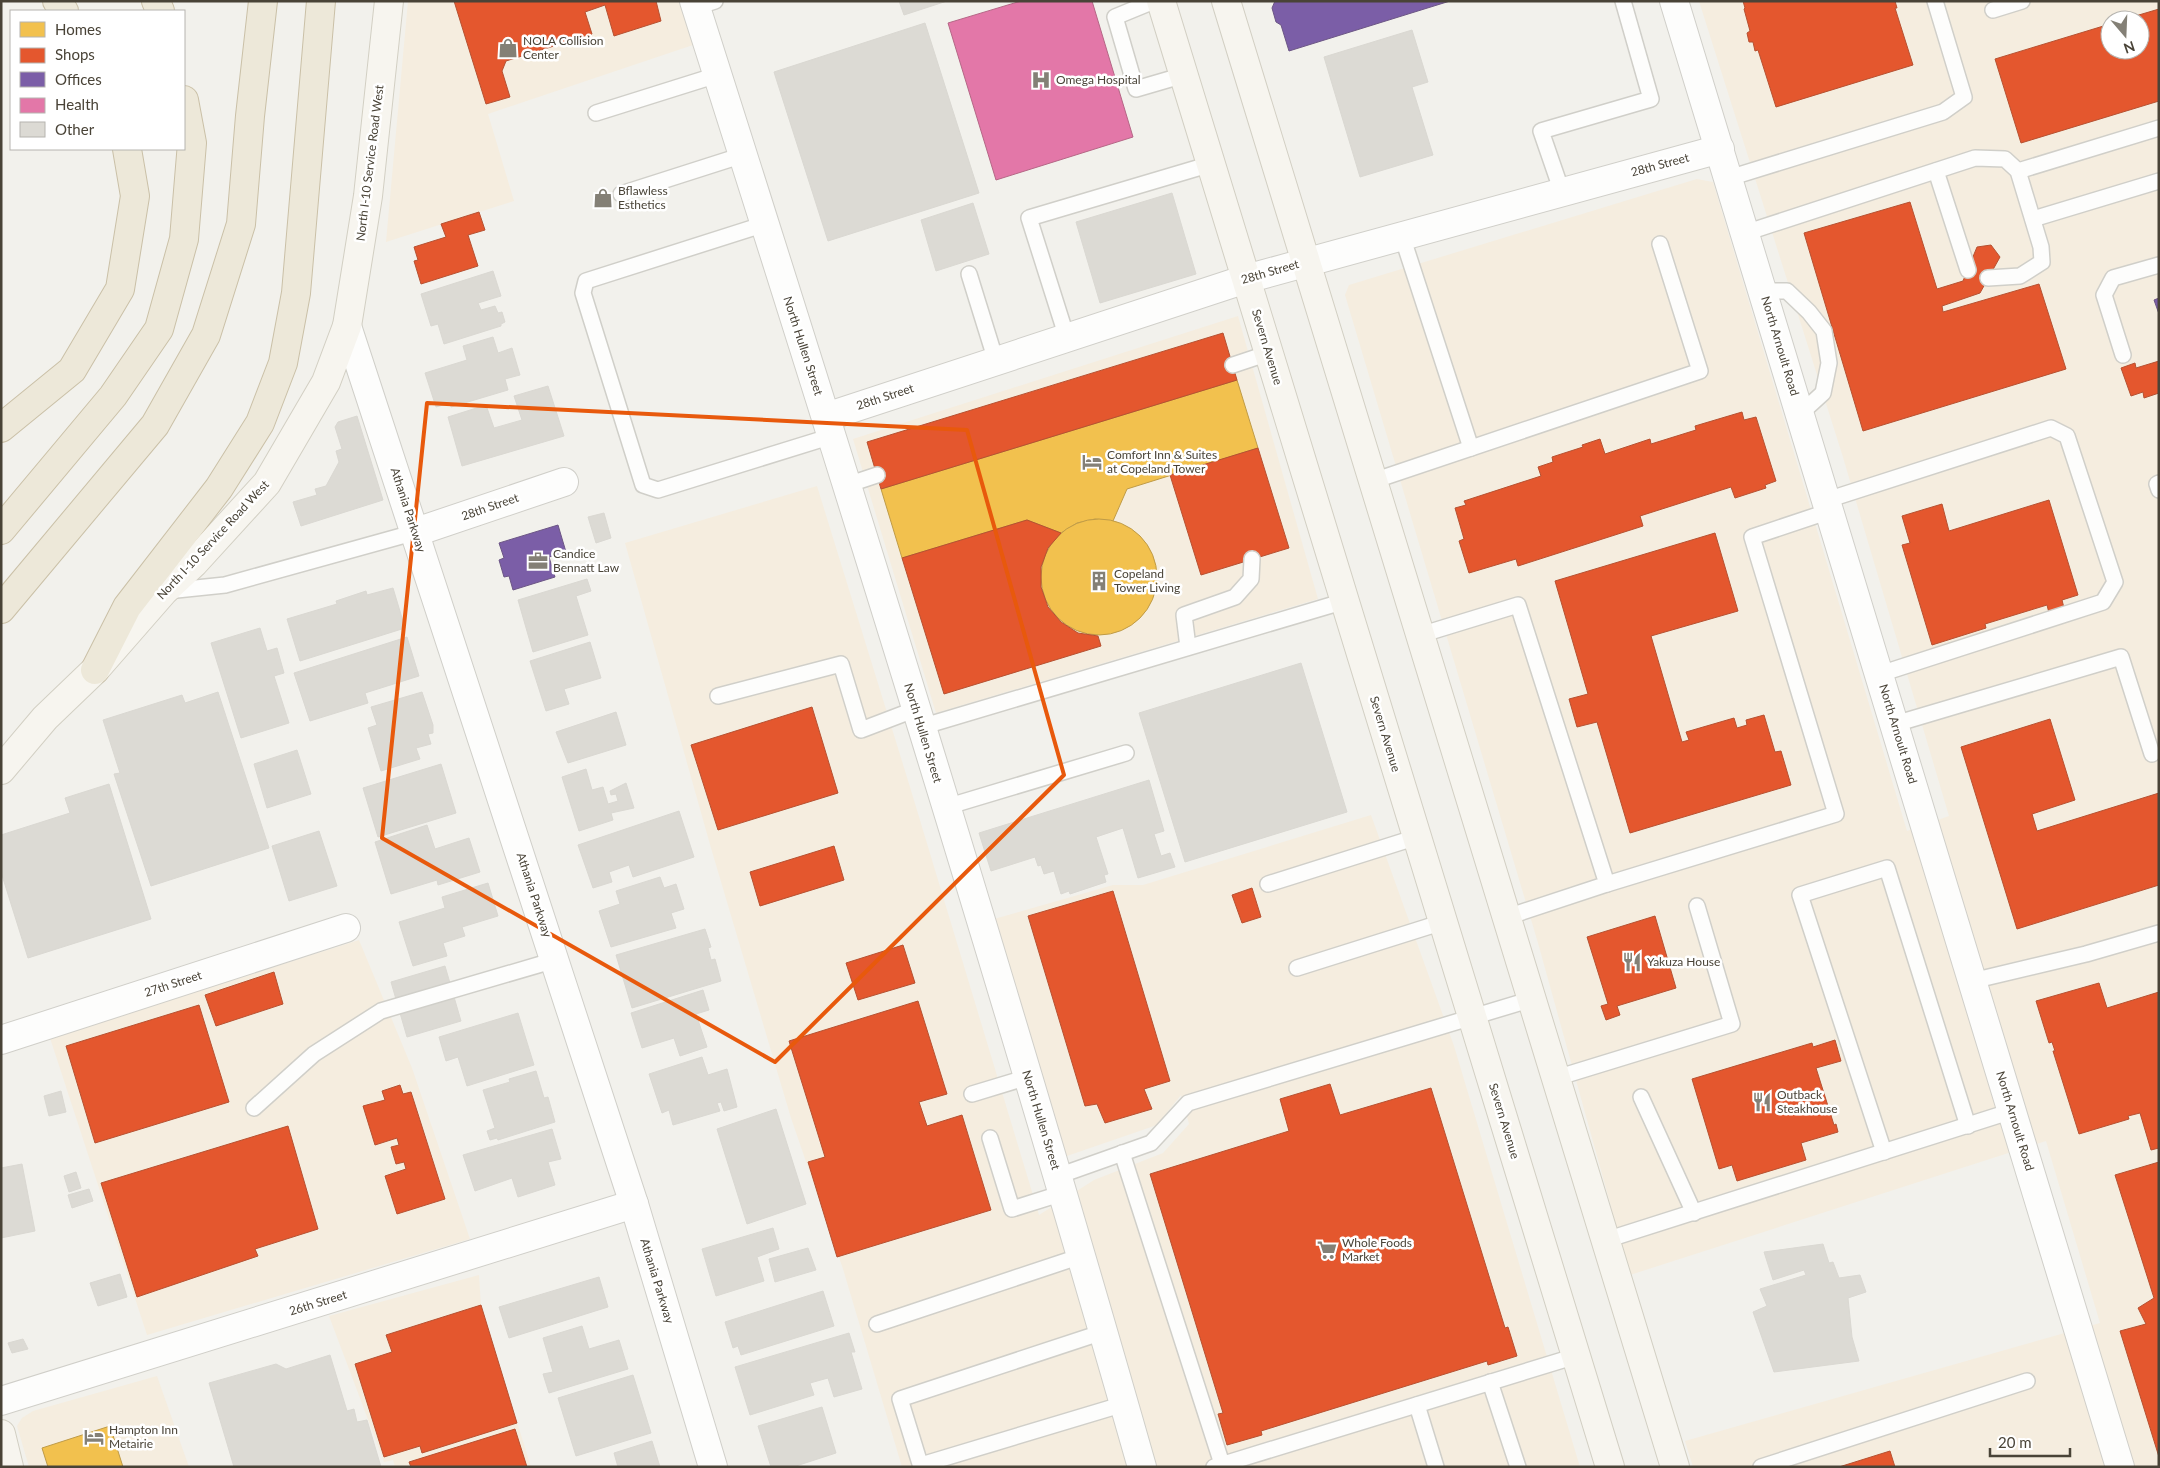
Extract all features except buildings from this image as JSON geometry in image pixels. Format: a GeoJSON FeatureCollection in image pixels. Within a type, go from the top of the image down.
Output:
{"type":"FeatureCollection","features":[{"type":"Feature","properties":{"kind":"highway"},"geometry":{"type":"LineString","coordinates":[[95,670],[127,607],[219,488],[260,423],[283,363],[296,293],[321,1]]}},
{"type":"Feature","properties":{"kind":"highway"},"geometry":{"type":"LineString","coordinates":[[1,609],[155,425],[206,335],[241,224],[262,3]]}},
{"type":"Feature","properties":{"kind":"highway"},"geometry":{"type":"LineString","coordinates":[[1,530],[113,396],[159,329],[184,239],[192,143],[185,105]]}},
{"type":"Feature","properties":{"kind":"highway"},"geometry":{"type":"LineString","coordinates":[[1,428],[72,370],[120,289],[135,196],[127,150]]}},
{"type":"Feature","properties":{"kind":"street","name":"North I-10 Service Road West"},"geometry":{"type":"LineString","coordinates":[[1,770],[45,718],[95,670],[164,591],[194,563],[267,483],[326,382],[347,326],[368,196],[389,1]]}},
{"type":"Feature","properties":{"kind":"street","name":"Severn Avenue"},"geometry":{"type":"LineString","coordinates":[[1161,1],[1610,1467]]}},
{"type":"Feature","properties":{"kind":"street"},"geometry":{"type":"LineString","coordinates":[[1226,1],[1675,1467]]}},
{"type":"Feature","properties":{"kind":"street","name":"North Arnoult Road"},"geometry":{"type":"LineString","coordinates":[[1674,1],[2120,1467]]}},
{"type":"Feature","properties":{"kind":"street","name":"North Hullen Street"},"geometry":{"type":"LineString","coordinates":[[702,3],[717,75],[829,426],[946,807],[1061,1185],[1142,1467]]}},
{"type":"Feature","properties":{"kind":"street","name":"28th Street"},"geometry":{"type":"LineString","coordinates":[[829,426],[996,361],[1246,279],[1720,149]]}},
{"type":"Feature","properties":{"kind":"street","name":"Athania Parkway"},"geometry":{"type":"LineString","coordinates":[[347,326],[416,532],[634,1204],[713,1467]]}},
{"type":"Feature","properties":{"kind":"street","name":"28th Street"},"geometry":{"type":"LineString","coordinates":[[416,532],[564,482]]}},
{"type":"Feature","properties":{"kind":"street","name":"27th Street"},"geometry":{"type":"LineString","coordinates":[[1,1040],[346,928]]}},
{"type":"Feature","properties":{"kind":"street","name":"26th Street"},"geometry":{"type":"LineString","coordinates":[[1,1402],[634,1204]]}},
{"type":"Feature","properties":{"kind":"street"},"geometry":{"type":"LineString","coordinates":[[1,1434],[9,1467]]}},
{"type":"Feature","properties":{"kind":"lane"},"geometry":{"type":"LineString","coordinates":[[1154,1],[1115,18],[1136,90],[1184,75]]}},
{"type":"Feature","properties":{"kind":"lane"},"geometry":{"type":"LineString","coordinates":[[1562,192],[1541,131],[1652,99],[1623,1]]}},
{"type":"Feature","properties":{"kind":"lane"},"geometry":{"type":"LineString","coordinates":[[1729,178],[1943,112],[1964,97],[1935,1]]}},
{"type":"Feature","properties":{"kind":"lane"},"geometry":{"type":"LineString","coordinates":[[1993,10],[2022,1]]}},
{"type":"Feature","properties":{"kind":"lane"},"geometry":{"type":"LineString","coordinates":[[596,112],[717,75]]}},
{"type":"Feature","properties":{"kind":"lane"},"geometry":{"type":"LineString","coordinates":[[2018,171],[2159,128]]}},
{"type":"Feature","properties":{"kind":"lane"},"geometry":{"type":"LineString","coordinates":[[621,194],[743,155]]}},
{"type":"Feature","properties":{"kind":"lane"},"geometry":{"type":"LineString","coordinates":[[1746,233],[1975,158],[2005,159],[2018,171],[2041,247],[2042,262],[2020,276],[1988,278]]}},
{"type":"Feature","properties":{"kind":"lane"},"geometry":{"type":"LineString","coordinates":[[1067,338],[1029,218],[1211,164]]}},
{"type":"Feature","properties":{"kind":"lane"},"geometry":{"type":"LineString","coordinates":[[1936,171],[1968,270]]}},
{"type":"Feature","properties":{"kind":"lane"},"geometry":{"type":"LineString","coordinates":[[2033,219],[2159,182]]}},
{"type":"Feature","properties":{"kind":"lane"},"geometry":{"type":"LineString","coordinates":[[765,224],[586,281],[583,293],[643,484],[658,490],[829,426]]}},
{"type":"Feature","properties":{"kind":"lane"},"geometry":{"type":"LineString","coordinates":[[1402,236],[1471,448]]}},
{"type":"Feature","properties":{"kind":"lane"},"geometry":{"type":"LineString","coordinates":[[1373,481],[1700,371],[1660,244]]}},
{"type":"Feature","properties":{"kind":"lane"},"geometry":{"type":"LineString","coordinates":[[2123,355],[2104,295],[2113,278],[2159,265]]}},
{"type":"Feature","properties":{"kind":"lane"},"geometry":{"type":"LineString","coordinates":[[969,274],[996,361]]}},
{"type":"Feature","properties":{"kind":"lane"},"geometry":{"type":"LineString","coordinates":[[1763,291],[1787,291],[1809,312],[1824,331],[1829,363],[1823,393],[1800,414]]}},
{"type":"Feature","properties":{"kind":"lane"},"geometry":{"type":"LineString","coordinates":[[1232,365],[1269,353]]}},
{"type":"Feature","properties":{"kind":"lane"},"geometry":{"type":"LineString","coordinates":[[1507,917],[1607,884],[1836,814],[1752,537],[1828,506],[2051,428],[2067,436],[2115,582],[2103,602],[1880,674]]}},
{"type":"Feature","properties":{"kind":"lane"},"geometry":{"type":"LineString","coordinates":[[847,485],[877,476]]}},
{"type":"Feature","properties":{"kind":"lane"},"geometry":{"type":"LineString","coordinates":[[2159,483],[2157,484],[2159,490]]}},
{"type":"Feature","properties":{"kind":"lane"},"geometry":{"type":"LineString","coordinates":[[164,591],[225,585],[416,532]]}},
{"type":"Feature","properties":{"kind":"lane"},"geometry":{"type":"LineString","coordinates":[[1188,647],[1184,615],[1235,598],[1251,579],[1252,559]]}},
{"type":"Feature","properties":{"kind":"lane"},"geometry":{"type":"LineString","coordinates":[[718,696],[841,664],[861,730],[918,718],[1188,647],[1345,601]]}},
{"type":"Feature","properties":{"kind":"lane"},"geometry":{"type":"LineString","coordinates":[[1420,635],[1518,605],[1607,884]]}},
{"type":"Feature","properties":{"kind":"lane"},"geometry":{"type":"LineString","coordinates":[[1894,724],[2121,657],[2152,754]]}},
{"type":"Feature","properties":{"kind":"lane"},"geometry":{"type":"LineString","coordinates":[[946,807],[1126,753]]}},
{"type":"Feature","properties":{"kind":"lane"},"geometry":{"type":"LineString","coordinates":[[1268,884],[1417,837]]}},
{"type":"Feature","properties":{"kind":"lane"},"geometry":{"type":"LineString","coordinates":[[1884,1152],[1800,895],[1808,892],[1887,868],[1968,1126]]}},
{"type":"Feature","properties":{"kind":"lane"},"geometry":{"type":"LineString","coordinates":[[1556,1078],[1732,1024],[1697,906]]}},
{"type":"Feature","properties":{"kind":"lane"},"geometry":{"type":"LineString","coordinates":[[1298,968],[1443,922]]}},
{"type":"Feature","properties":{"kind":"lane"},"geometry":{"type":"LineString","coordinates":[[1972,981],[2086,954],[2159,933]]}},
{"type":"Feature","properties":{"kind":"lane"},"geometry":{"type":"LineString","coordinates":[[254,1108],[314,1054],[381,1011],[555,960]]}},
{"type":"Feature","properties":{"kind":"lane"},"geometry":{"type":"LineString","coordinates":[[990,1138],[1012,1209],[1122,1153],[1151,1143],[1188,1103],[1532,999]]}},
{"type":"Feature","properties":{"kind":"lane"},"geometry":{"type":"LineString","coordinates":[[972,1094],[1028,1077]]}},
{"type":"Feature","properties":{"kind":"lane"},"geometry":{"type":"LineString","coordinates":[[1641,1097],[1694,1212]]}},
{"type":"Feature","properties":{"kind":"lane"},"geometry":{"type":"LineString","coordinates":[[1606,1240],[2012,1112]]}},
{"type":"Feature","properties":{"kind":"lane"},"geometry":{"type":"LineString","coordinates":[[1122,1153],[1218,1465],[1576,1356]]}},
{"type":"Feature","properties":{"kind":"lane"},"geometry":{"type":"LineString","coordinates":[[877,1324],[1081,1256]]}},
{"type":"Feature","properties":{"kind":"lane"},"geometry":{"type":"LineString","coordinates":[[1103,1332],[900,1399],[921,1466],[1124,1404]]}},
{"type":"Feature","properties":{"kind":"lane"},"geometry":{"type":"LineString","coordinates":[[1760,1467],[2027,1381]]}},
{"type":"Feature","properties":{"kind":"lane"},"geometry":{"type":"LineString","coordinates":[[1490,1382],[1518,1467]]}},
{"type":"Feature","properties":{"kind":"lane"},"geometry":{"type":"LineString","coordinates":[[1417,1405],[1436,1467]]}},
{"type":"Feature","properties":{"kind":"highlighted area"},"geometry":{"type":"Polygon","coordinates":[[[427,403],[967,430],[1064,775],[775,1062],[382,838],[427,403]]]}},
{"type":"Feature","properties":{"kind":"shaded area"},"geometry":{"type":"Polygon","coordinates":[[[408,1],[679,1],[693,45],[488,114],[514,201],[386,242],[408,1]]]}},
{"type":"Feature","properties":{"kind":"shaded area"},"geometry":{"type":"Polygon","coordinates":[[[1699,1],[2159,1],[2159,1467],[1693,1467],[1685,1441],[2100,1323],[2046,1141],[1630,1275],[1538,943],[1345,295],[1349,285],[1697,179],[1713,182],[1907,831],[1949,816],[1842,454],[1699,1]]]}},
{"type":"Feature","properties":{"kind":"shaded area"},"geometry":{"type":"Polygon","coordinates":[[[1238,316],[1318,599],[936,713],[853,439],[1238,316]]]}},
{"type":"Feature","properties":{"kind":"shaded area"},"geometry":{"type":"Polygon","coordinates":[[[817,486],[1039,1215],[1094,1180],[1163,1153],[1189,1124],[1181,1095],[1157,1125],[1064,1157],[994,919],[1113,885],[1143,885],[1371,815],[1454,1046],[1580,1467],[902,1467],[843,1269],[791,1118],[711,848],[625,543],[817,486]]]}},
{"type":"Feature","properties":{"kind":"shaded area"},"geometry":{"type":"Polygon","coordinates":[[[359,940],[412,1068],[470,1239],[147,1335],[50,1038],[359,940]]]}},
{"type":"Feature","properties":{"kind":"shaded area"},"geometry":{"type":"Polygon","coordinates":[[[479,1275],[481,1306],[531,1467],[395,1467],[393,1460],[384,1462],[329,1316],[479,1275]]]}},
{"type":"Feature","properties":{"kind":"shaded area"},"geometry":{"type":"Polygon","coordinates":[[[157,1376],[189,1467],[29,1467],[17,1426],[22,1418],[33,1411],[157,1376]]]}},
{"type":"Feature","properties":{"kind":"place","name":"NOLA Collision Center"},"geometry":{"type":"Point","coordinates":[508,48]}},
{"type":"Feature","properties":{"kind":"place","name":"Omega Hospital"},"geometry":{"type":"Point","coordinates":[1041,80]}},
{"type":"Feature","properties":{"kind":"place","name":"Bflawless Esthetics"},"geometry":{"type":"Point","coordinates":[603,198]}},
{"type":"Feature","properties":{"kind":"place","name":"Comfort Inn & Suites at Copeland Tower"},"geometry":{"type":"Point","coordinates":[1092,462]}},
{"type":"Feature","properties":{"kind":"place","name":"Candice Bennatt Law"},"geometry":{"type":"Point","coordinates":[538,561]}},
{"type":"Feature","properties":{"kind":"place","name":"Copeland Tower Living"},"geometry":{"type":"Point","coordinates":[1099,581]}},
{"type":"Feature","properties":{"kind":"place","name":"Yakuza House"},"geometry":{"type":"Point","coordinates":[1632,962]}},
{"type":"Feature","properties":{"kind":"place","name":"Outback Steakhouse"},"geometry":{"type":"Point","coordinates":[1762,1102]}},
{"type":"Feature","properties":{"kind":"place","name":"Whole Foods Market"},"geometry":{"type":"Point","coordinates":[1327,1250]}},
{"type":"Feature","properties":{"kind":"place","name":"Hampton Inn Metairie"},"geometry":{"type":"Point","coordinates":[94,1437]}}]}
